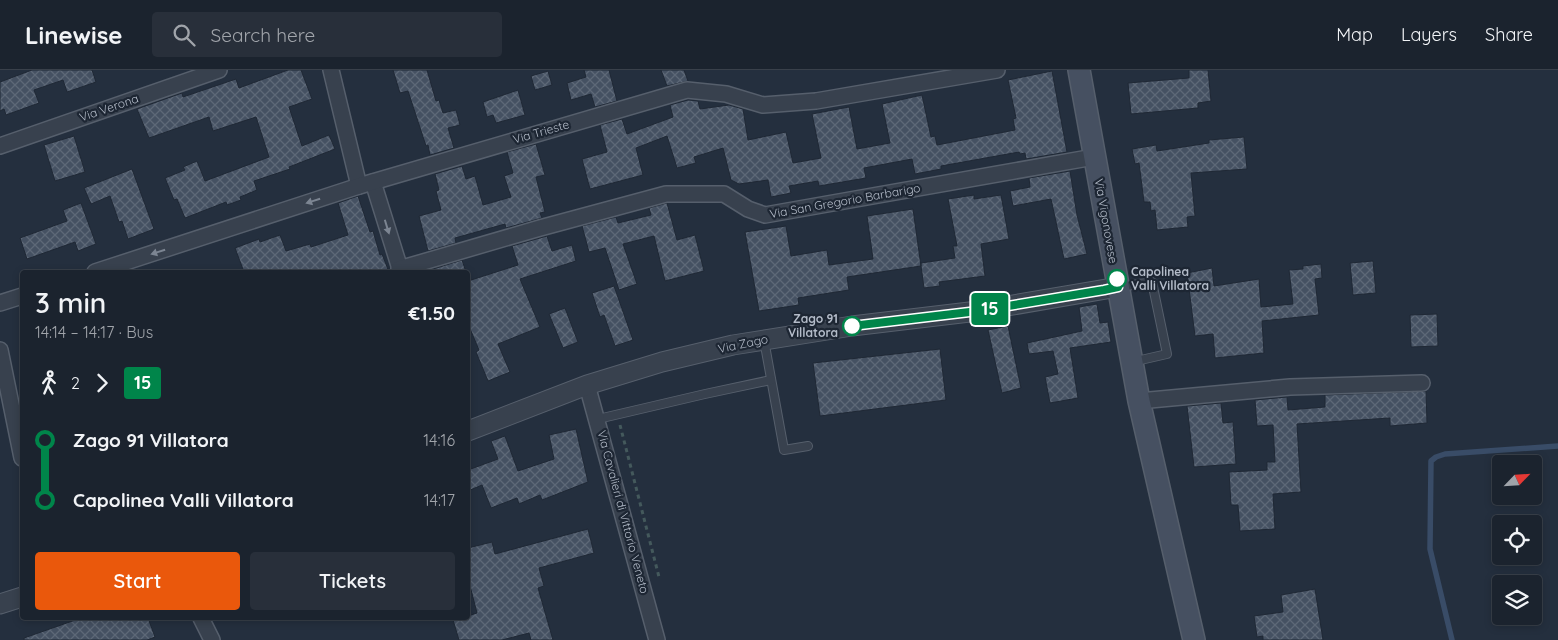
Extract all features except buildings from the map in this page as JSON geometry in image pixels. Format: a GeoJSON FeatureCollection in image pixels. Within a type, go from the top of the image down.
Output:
{"type":"FeatureCollection","features":[{"type":"Feature","properties":{"kind":"main road","name":"Via Vigonovese"},"geometry":{"type":"LineString","coordinates":[[1079,70],[1139,401],[1194,640]]}},
{"type":"Feature","properties":{"kind":"street","name":"Via Verona"},"geometry":{"type":"LineString","coordinates":[[0,146],[219,70]]}},
{"type":"Feature","properties":{"kind":"street"},"geometry":{"type":"LineString","coordinates":[[331,70],[366,184],[400,270]]}},
{"type":"Feature","properties":{"kind":"street","name":"Via Trieste"},"geometry":{"type":"LineString","coordinates":[[101,270],[366,184],[686,90],[726,94],[763,105],[816,101],[997,70]]}},
{"type":"Feature","properties":{"kind":"street","name":"Via San Gregorio Barbarigo"},"geometry":{"type":"LineString","coordinates":[[403,270],[549,226],[666,194],[724,194],[748,209],[766,215],[1094,157]]}},
{"type":"Feature","properties":{"kind":"street","name":"Via Zago"},"geometry":{"type":"LineString","coordinates":[[470,428],[587,384],[662,362],[764,340],[852,326],[978,311],[1118,287]]}},
{"type":"Feature","properties":{"kind":"street"},"geometry":{"type":"LineString","coordinates":[[0,303],[20,297]]}},
{"type":"Feature","properties":{"kind":"street"},"geometry":{"type":"LineString","coordinates":[[0,350],[20,448]]}},
{"type":"Feature","properties":{"kind":"street"},"geometry":{"type":"LineString","coordinates":[[1139,401],[1290,388],[1422,382]]}},
{"type":"Feature","properties":{"kind":"street","name":"Via Cavalieri di Vittorio Veneto"},"geometry":{"type":"LineString","coordinates":[[587,384],[657,640]]}},
{"type":"Feature","properties":{"kind":"street"},"geometry":{"type":"LineString","coordinates":[[0,604],[20,598]]}},
{"type":"Feature","properties":{"kind":"street"},"geometry":{"type":"LineString","coordinates":[[202,620],[212,640]]}},
{"type":"Feature","properties":{"kind":"lane"},"geometry":{"type":"LineString","coordinates":[[1118,287],[1152,282],[1167,354],[1132,362]]}},
{"type":"Feature","properties":{"kind":"lane"},"geometry":{"type":"LineString","coordinates":[[764,340],[784,450],[808,446]]}},
{"type":"Feature","properties":{"kind":"lane"},"geometry":{"type":"LineString","coordinates":[[598,420],[771,380]]}},
{"type":"Feature","properties":{"kind":"path"},"geometry":{"type":"LineString","coordinates":[[617,415],[660,582]]}},
{"type":"Feature","properties":{"kind":"waterway"},"geometry":{"type":"LineString","coordinates":[[1452,640],[1430,549],[1431,461],[1445,454],[1558,446]]}},
{"type":"Feature","properties":{"kind":"bus line","name":"15"},"geometry":{"type":"LineString","coordinates":[[852,326],[978,311],[1104,290],[1118,287],[1117,279]]}},
{"type":"Feature","properties":{"kind":"place","name":"Capolinea Valli Villatora"},"geometry":{"type":"Point","coordinates":[1117,279]}},
{"type":"Feature","properties":{"kind":"place","name":"Zago 91 Villatora"},"geometry":{"type":"Point","coordinates":[852,326]}}]}
